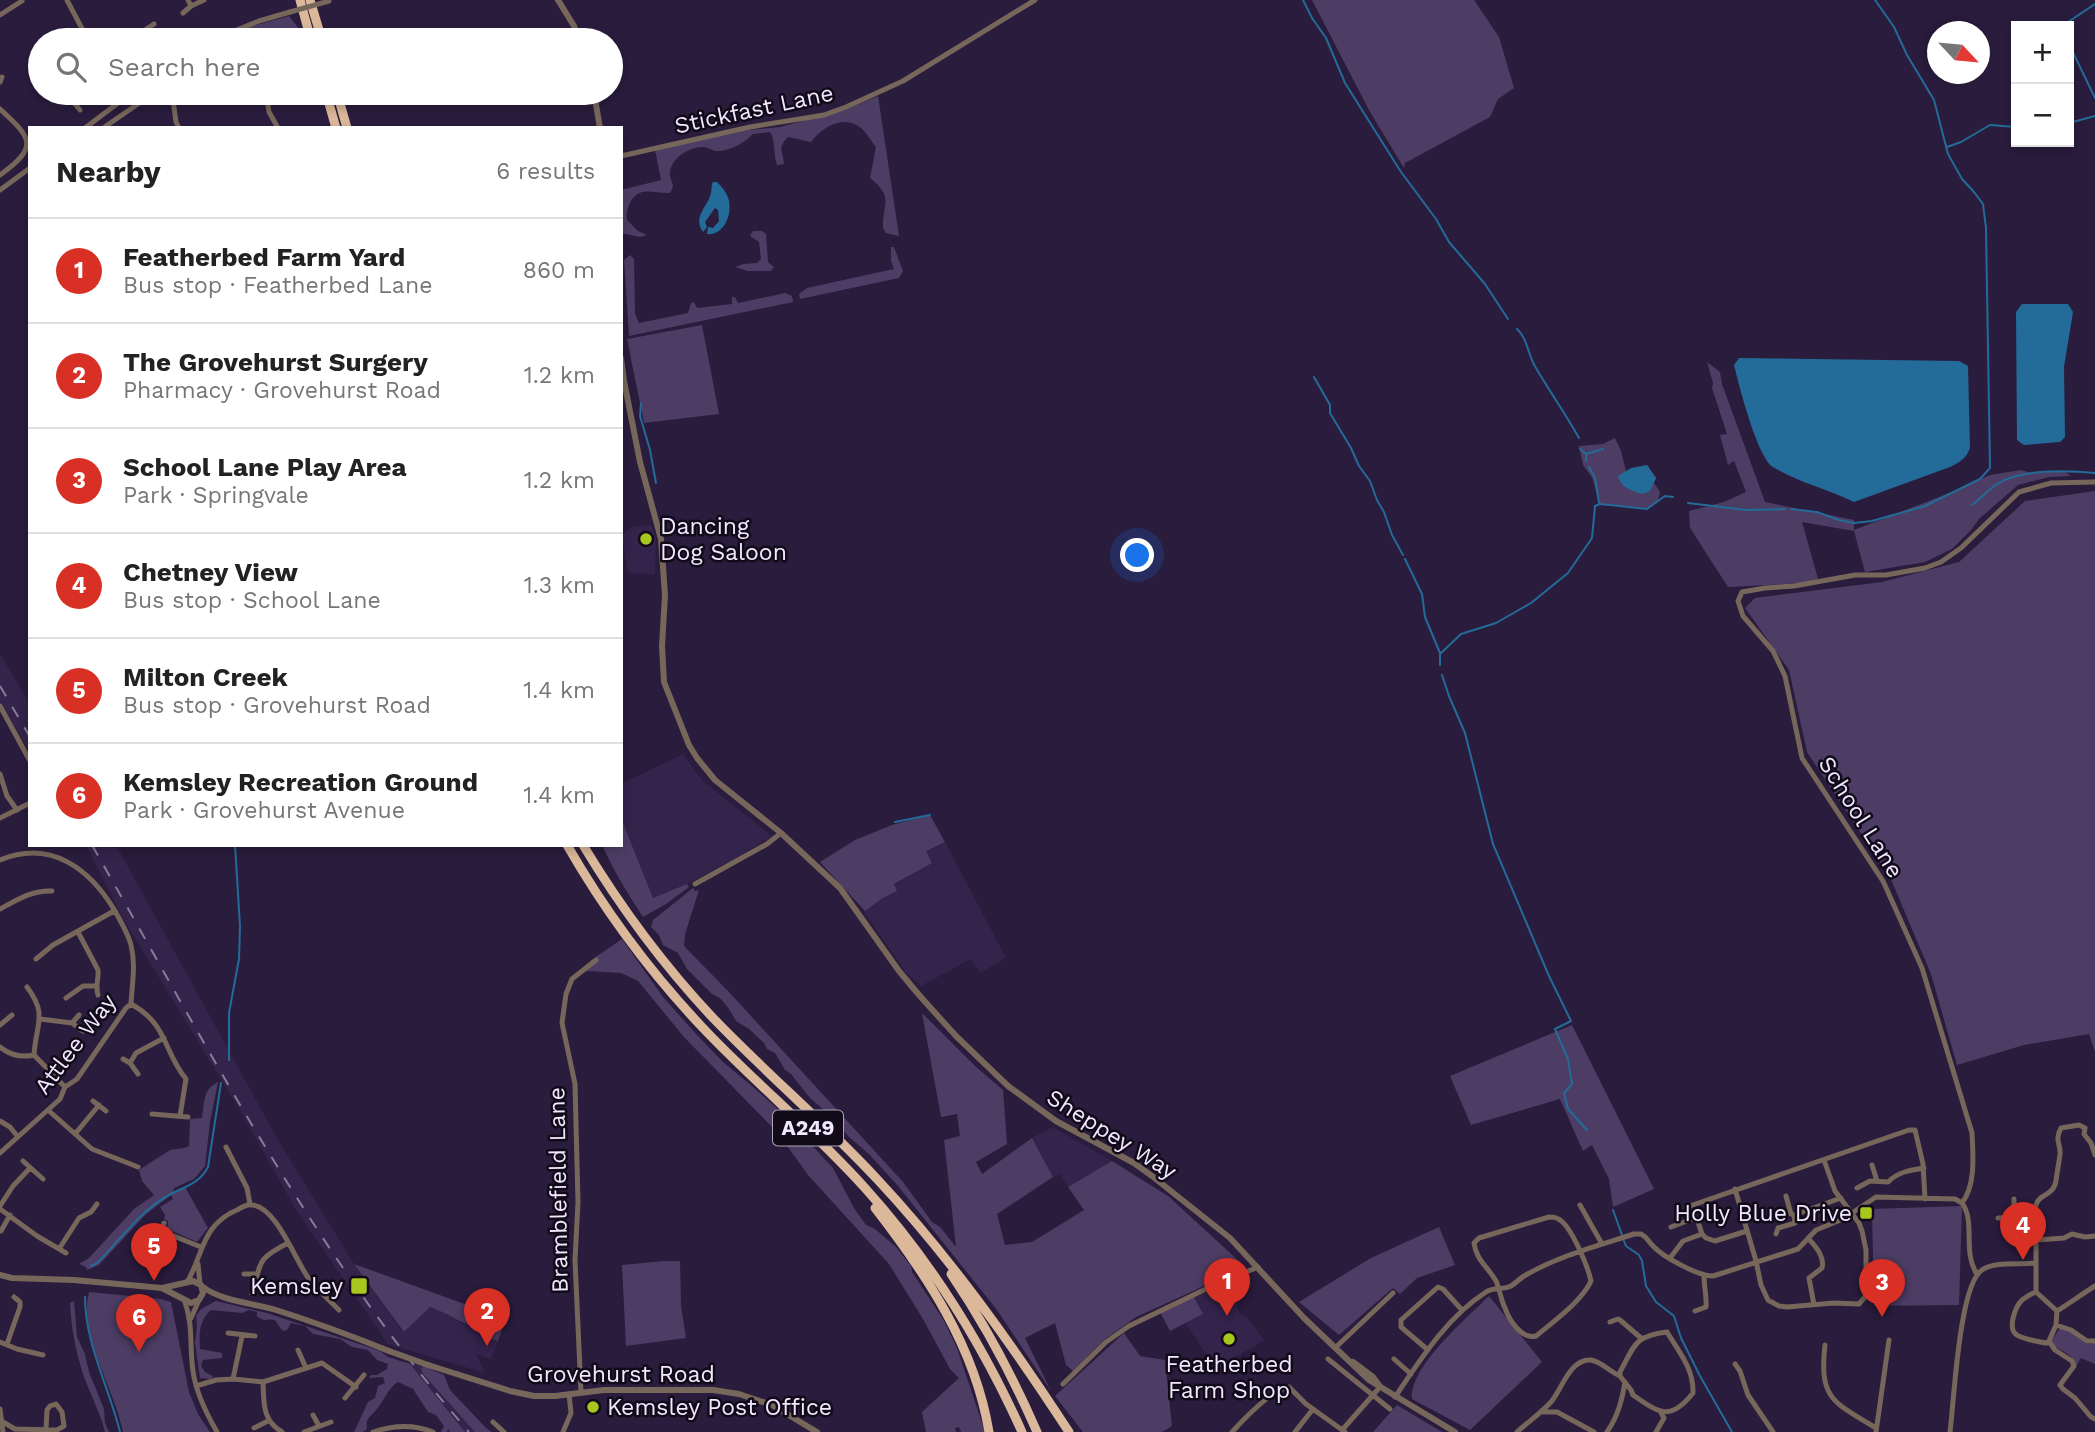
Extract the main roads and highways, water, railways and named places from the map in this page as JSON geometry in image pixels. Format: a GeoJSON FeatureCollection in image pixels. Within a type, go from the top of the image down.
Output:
{"type":"FeatureCollection","features":[{"type":"Feature","properties":{"kind":"highway"},"geometry":{"type":"LineString","coordinates":[[300,0],[308,28]]}},
{"type":"Feature","properties":{"kind":"highway"},"geometry":{"type":"LineString","coordinates":[[310,0],[318,28]]}},
{"type":"Feature","properties":{"kind":"highway"},"geometry":{"type":"LineString","coordinates":[[329,105],[335,126]]}},
{"type":"Feature","properties":{"kind":"highway"},"geometry":{"type":"LineString","coordinates":[[340,105],[346,126]]}},
{"type":"Feature","properties":{"kind":"highway","name":"A249"},"geometry":{"type":"LineString","coordinates":[[568,847],[607,910],[666,988],[704,1029],[808,1128],[865,1188],[917,1251],[953,1303],[988,1363],[1022,1432]]}},
{"type":"Feature","properties":{"kind":"highway","name":"A249"},"geometry":{"type":"LineString","coordinates":[[584,847],[620,903],[676,977],[714,1018],[822,1122],[925,1232],[1035,1380],[1069,1432]]}},
{"type":"Feature","properties":{"kind":"highway","name":"A249"},"geometry":{"type":"LineString","coordinates":[[875,1177],[938,1255],[974,1309],[1010,1374],[1037,1432]]}},
{"type":"Feature","properties":{"kind":"highway","name":"A249"},"geometry":{"type":"LineString","coordinates":[[865,1188],[874,1207],[923,1274],[960,1339],[979,1388],[989,1432]]}},
{"type":"Feature","properties":{"kind":"water"},"geometry":{"type":"Polygon","coordinates":[[[713,182],[717,182],[726,193],[730,207],[728,219],[722,228],[713,234],[707,234],[708,227],[713,228],[719,221],[718,210],[715,208],[705,222],[707,227],[703,232],[699,221],[713,182]]]}},
{"type":"Feature","properties":{"kind":"water"},"geometry":{"type":"Polygon","coordinates":[[[2022,304],[2068,304],[2073,312],[2064,367],[2065,437],[2060,442],[2024,445],[2017,440],[2016,312],[2022,304]]]}},
{"type":"Feature","properties":{"kind":"water"},"geometry":{"type":"Polygon","coordinates":[[[1739,358],[1959,361],[1968,366],[1970,448],[1962,460],[1950,467],[1854,502],[1792,477],[1767,461],[1749,420],[1740,388],[1734,365],[1739,358]]]}},
{"type":"Feature","properties":{"kind":"water"},"geometry":{"type":"Polygon","coordinates":[[[1647,465],[1656,478],[1650,491],[1642,494],[1621,483],[1618,476],[1631,468],[1647,465]]]}},
{"type":"Feature","properties":{"kind":"waterway"},"geometry":{"type":"LineString","coordinates":[[1303,0],[1326,38],[1345,83],[1401,172],[1436,219],[1449,242],[1485,284],[1508,319]]}},
{"type":"Feature","properties":{"kind":"waterway"},"geometry":{"type":"LineString","coordinates":[[1791,509],[1817,512],[1854,523],[1872,521],[1925,506],[1980,479],[1990,468],[1986,228],[1983,204],[1962,179],[1948,154],[1934,100],[1894,27],[1875,0]]}},
{"type":"Feature","properties":{"kind":"waterway"},"geometry":{"type":"LineString","coordinates":[[2070,21],[2095,4]]}},
{"type":"Feature","properties":{"kind":"waterway"},"geometry":{"type":"LineString","coordinates":[[2074,54],[2095,98]]}},
{"type":"Feature","properties":{"kind":"waterway"},"geometry":{"type":"LineString","coordinates":[[2074,122],[2095,116]]}},
{"type":"Feature","properties":{"kind":"waterway"},"geometry":{"type":"LineString","coordinates":[[1947,147],[1990,125],[2011,127]]}},
{"type":"Feature","properties":{"kind":"waterway"},"geometry":{"type":"LineString","coordinates":[[1517,329],[1536,368],[1579,438]]}},
{"type":"Feature","properties":{"kind":"waterway"},"geometry":{"type":"LineString","coordinates":[[1314,377],[1330,405],[1330,413],[1370,481],[1403,555]]}},
{"type":"Feature","properties":{"kind":"waterway"},"geometry":{"type":"LineString","coordinates":[[641,403],[640,416],[656,483]]}},
{"type":"Feature","properties":{"kind":"waterway"},"geometry":{"type":"LineString","coordinates":[[1580,449],[1586,454],[1586,461]]}},
{"type":"Feature","properties":{"kind":"waterway"},"geometry":{"type":"LineString","coordinates":[[1586,454],[1603,449]]}},
{"type":"Feature","properties":{"kind":"waterway"},"geometry":{"type":"LineString","coordinates":[[1589,467],[1595,478],[1599,503]]}},
{"type":"Feature","properties":{"kind":"waterway"},"geometry":{"type":"LineString","coordinates":[[1972,505],[1997,484],[2018,476],[2058,471],[2095,473]]}},
{"type":"Feature","properties":{"kind":"waterway"},"geometry":{"type":"LineString","coordinates":[[1440,665],[1440,654],[1461,634],[1496,623],[1531,603],[1568,573],[1592,538],[1595,506],[1600,504],[1647,509],[1665,496],[1673,497]]}},
{"type":"Feature","properties":{"kind":"waterway"},"geometry":{"type":"LineString","coordinates":[[1688,503],[1746,510],[1785,509]]}},
{"type":"Feature","properties":{"kind":"waterway"},"geometry":{"type":"LineString","coordinates":[[1405,559],[1422,594],[1425,617],[1440,653]]}},
{"type":"Feature","properties":{"kind":"waterway"},"geometry":{"type":"LineString","coordinates":[[1442,675],[1465,733],[1493,844],[1571,1021],[1555,1029],[1568,1059],[1572,1084],[1564,1093],[1568,1109],[1587,1130]]}},
{"type":"Feature","properties":{"kind":"waterway"},"geometry":{"type":"LineString","coordinates":[[895,822],[930,815]]}},
{"type":"Feature","properties":{"kind":"waterway"},"geometry":{"type":"LineString","coordinates":[[229,1060],[229,1013],[239,959],[240,926],[235,847]]}},
{"type":"Feature","properties":{"kind":"waterway"},"geometry":{"type":"LineString","coordinates":[[91,1266],[149,1209],[196,1181],[204,1173],[208,1167],[221,1083]]}},
{"type":"Feature","properties":{"kind":"waterway"},"geometry":{"type":"LineString","coordinates":[[1613,1210],[1622,1235]]}},
{"type":"Feature","properties":{"kind":"waterway"},"geometry":{"type":"LineString","coordinates":[[1624,1241],[1626,1246],[1639,1255],[1646,1286],[1656,1302],[1674,1316],[1681,1338],[1732,1432]]}},
{"type":"Feature","properties":{"kind":"waterway"},"geometry":{"type":"LineString","coordinates":[[85,1297],[93,1349],[120,1432]]}},
{"type":"Feature","properties":{"kind":"railway"},"geometry":{"type":"LineString","coordinates":[[0,686],[28,734]]}},
{"type":"Feature","properties":{"kind":"railway"},"geometry":{"type":"LineString","coordinates":[[93,847],[221,1073],[312,1222],[413,1364],[469,1432]]}},
{"type":"Feature","properties":{"kind":"place","name":"Dancing Dog Saloon"},"geometry":{"type":"Point","coordinates":[646,539]}},
{"type":"Feature","properties":{"kind":"place","name":"Holly Blue Drive"},"geometry":{"type":"Point","coordinates":[1866,1213]}},
{"type":"Feature","properties":{"kind":"place","name":"Chetney View"},"geometry":{"type":"Point","coordinates":[2023,1260]}},
{"type":"Feature","properties":{"kind":"place","name":"Milton Creek"},"geometry":{"type":"Point","coordinates":[154,1281]}},
{"type":"Feature","properties":{"kind":"place","name":"Kemsley"},"geometry":{"type":"Point","coordinates":[359,1286]}},
{"type":"Feature","properties":{"kind":"place","name":"Featherbed Farm Yard"},"geometry":{"type":"Point","coordinates":[1227,1316]}},
{"type":"Feature","properties":{"kind":"place","name":"School Lane Play Area"},"geometry":{"type":"Point","coordinates":[1882,1317]}},
{"type":"Feature","properties":{"kind":"place","name":"Featherbed Farm Shop"},"geometry":{"type":"Point","coordinates":[1229,1339]}},
{"type":"Feature","properties":{"kind":"place","name":"The Grovehurst Surgery"},"geometry":{"type":"Point","coordinates":[487,1346]}},
{"type":"Feature","properties":{"kind":"place","name":"Kemsley Recreation Ground"},"geometry":{"type":"Point","coordinates":[139,1352]}},
{"type":"Feature","properties":{"kind":"place","name":"Kemsley Post Office"},"geometry":{"type":"Point","coordinates":[593,1407]}}]}
